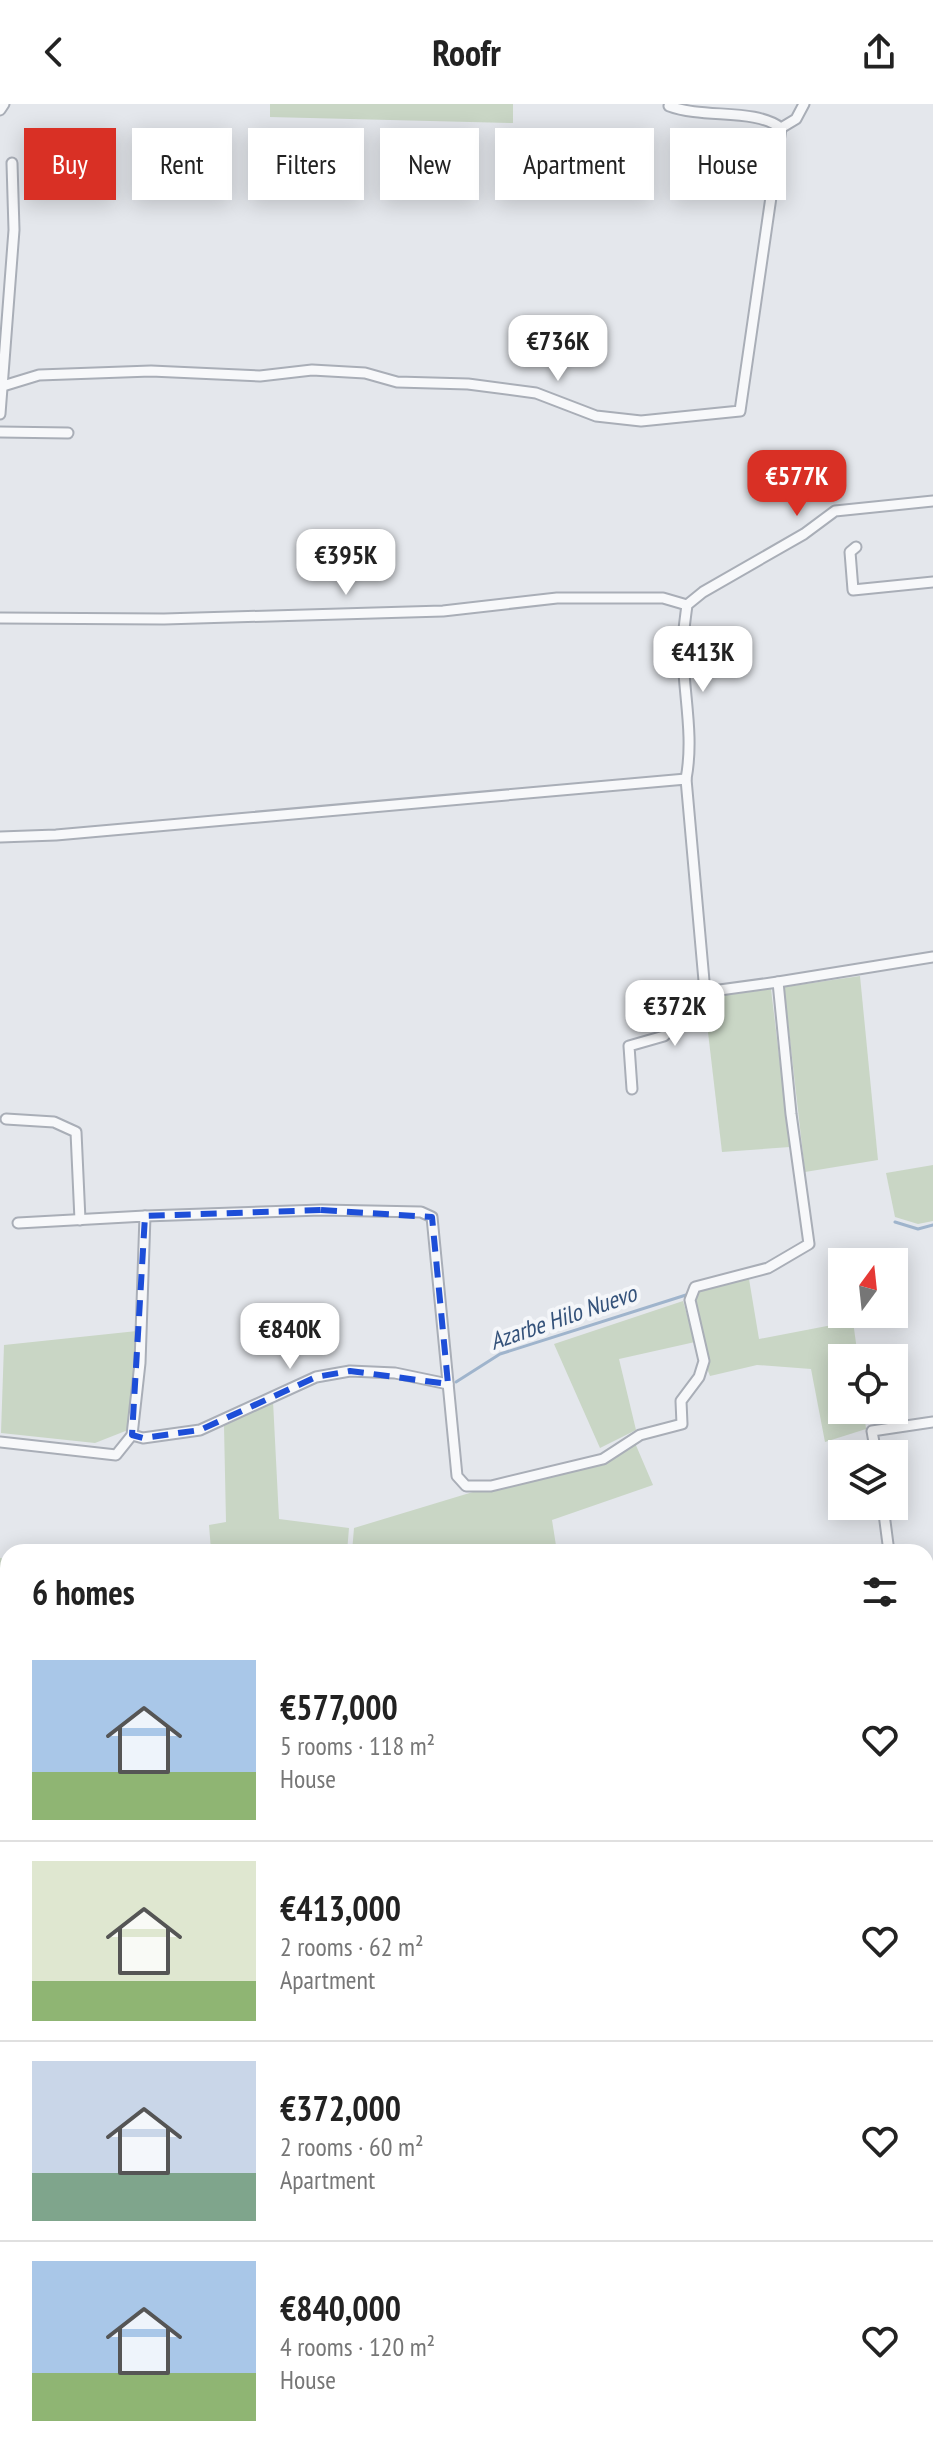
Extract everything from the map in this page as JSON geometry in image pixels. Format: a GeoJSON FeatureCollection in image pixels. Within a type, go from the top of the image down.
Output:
{"type":"FeatureCollection","features":[{"type":"Feature","properties":{"kind":"street"},"geometry":{"type":"LineString","coordinates":[[0,110],[4,104]]}},
{"type":"Feature","properties":{"kind":"street"},"geometry":{"type":"LineString","coordinates":[[670,104],[687,113],[768,118],[781,128],[796,119],[804,104]]}},
{"type":"Feature","properties":{"kind":"street"},"geometry":{"type":"LineString","coordinates":[[0,414],[14,230],[12,163]]}},
{"type":"Feature","properties":{"kind":"street"},"geometry":{"type":"LineString","coordinates":[[3,386],[39,375],[54,374],[151,371],[260,376],[312,370],[365,373],[397,382],[468,384],[536,393],[596,416],[641,421],[740,411],[771,200]]}},
{"type":"Feature","properties":{"kind":"street"},"geometry":{"type":"LineString","coordinates":[[0,432],[68,433]]}},
{"type":"Feature","properties":{"kind":"street"},"geometry":{"type":"LineString","coordinates":[[705,992],[686,779],[690,760],[689,719],[682,652],[687,605],[703,592],[804,534],[835,511],[933,501]]}},
{"type":"Feature","properties":{"kind":"street"},"geometry":{"type":"LineString","coordinates":[[856,547],[850,552],[853,590],[933,582]]}},
{"type":"Feature","properties":{"kind":"street"},"geometry":{"type":"LineString","coordinates":[[0,618],[164,619],[443,611],[557,598],[663,598],[687,605]]}},
{"type":"Feature","properties":{"kind":"street"},"geometry":{"type":"LineString","coordinates":[[0,837],[686,779]]}},
{"type":"Feature","properties":{"kind":"street"},"geometry":{"type":"LineString","coordinates":[[632,1089],[629,1046],[664,1036],[705,992],[933,957]]}},
{"type":"Feature","properties":{"kind":"street"},"geometry":{"type":"LineString","coordinates":[[18,1223],[321,1210],[421,1212],[432,1217],[457,1476],[466,1486],[491,1486],[603,1459],[640,1435],[682,1424],[681,1401],[699,1377],[704,1361],[690,1300],[695,1287],[768,1268],[809,1244],[791,1114],[778,982]]}},
{"type":"Feature","properties":{"kind":"street"},"geometry":{"type":"LineString","coordinates":[[6,1119],[54,1122],[76,1132],[80,1220]]}},
{"type":"Feature","properties":{"kind":"street"},"geometry":{"type":"LineString","coordinates":[[0,1442],[116,1455],[132,1435],[140,1363],[145,1216]]}},
{"type":"Feature","properties":{"kind":"street"},"geometry":{"type":"LineString","coordinates":[[132,1435],[143,1438],[200,1430],[316,1377],[350,1371],[395,1373],[448,1384]]}},
{"type":"Feature","properties":{"kind":"street"},"geometry":{"type":"LineString","coordinates":[[874,1440],[872,1431],[933,1422]]}},
{"type":"Feature","properties":{"kind":"street"},"geometry":{"type":"LineString","coordinates":[[885,1520],[888,1544]]}},
{"type":"Feature","properties":{"kind":"highlighted area"},"geometry":{"type":"Polygon","coordinates":[[[321,1210],[432,1217],[448,1384],[350,1371],[316,1377],[200,1430],[143,1438],[132,1435],[145,1216],[321,1210]]]}},
{"type":"Feature","properties":{"kind":"green space"},"geometry":{"type":"Polygon","coordinates":[[[270,104],[513,104],[513,123],[270,117],[270,104]]]}},
{"type":"Feature","properties":{"kind":"green space"},"geometry":{"type":"Polygon","coordinates":[[[860,976],[878,1160],[805,1172],[784,987],[860,976]]]}},
{"type":"Feature","properties":{"kind":"green space"},"geometry":{"type":"Polygon","coordinates":[[[771,989],[790,1147],[722,1152],[704,998],[771,989]]]}},
{"type":"Feature","properties":{"kind":"green space"},"geometry":{"type":"Polygon","coordinates":[[[933,1165],[933,1221],[918,1224],[895,1217],[886,1173],[933,1165]]]}},
{"type":"Feature","properties":{"kind":"green space"},"geometry":{"type":"Polygon","coordinates":[[[748,1273],[759,1339],[828,1326],[854,1328],[856,1344],[828,1344],[828,1424],[865,1424],[866,1429],[825,1442],[811,1369],[757,1365],[710,1376],[690,1300],[695,1287],[748,1273]]]}},
{"type":"Feature","properties":{"kind":"green space"},"geometry":{"type":"Polygon","coordinates":[[[683,1301],[695,1342],[619,1359],[636,1430],[600,1448],[554,1344],[683,1301]]]}},
{"type":"Feature","properties":{"kind":"green space"},"geometry":{"type":"Polygon","coordinates":[[[137,1331],[128,1430],[95,1443],[1,1433],[4,1345],[137,1331]]]}},
{"type":"Feature","properties":{"kind":"green space"},"geometry":{"type":"Polygon","coordinates":[[[273,1401],[279,1519],[349,1528],[348,1544],[211,1544],[209,1525],[226,1522],[224,1426],[273,1401]]]}},
{"type":"Feature","properties":{"kind":"green space"},"geometry":{"type":"Polygon","coordinates":[[[635,1443],[653,1485],[552,1520],[556,1544],[353,1544],[354,1528],[635,1443]]]}},
{"type":"Feature","properties":{"kind":"waterway","name":"Azarbe Hilo Nuevo"},"geometry":{"type":"LineString","coordinates":[[895,1222],[918,1229],[933,1225]]}},
{"type":"Feature","properties":{"kind":"waterway","name":"Azarbe Hilo Nuevo"},"geometry":{"type":"LineString","coordinates":[[456,1382],[500,1354],[686,1295]]}}]}
